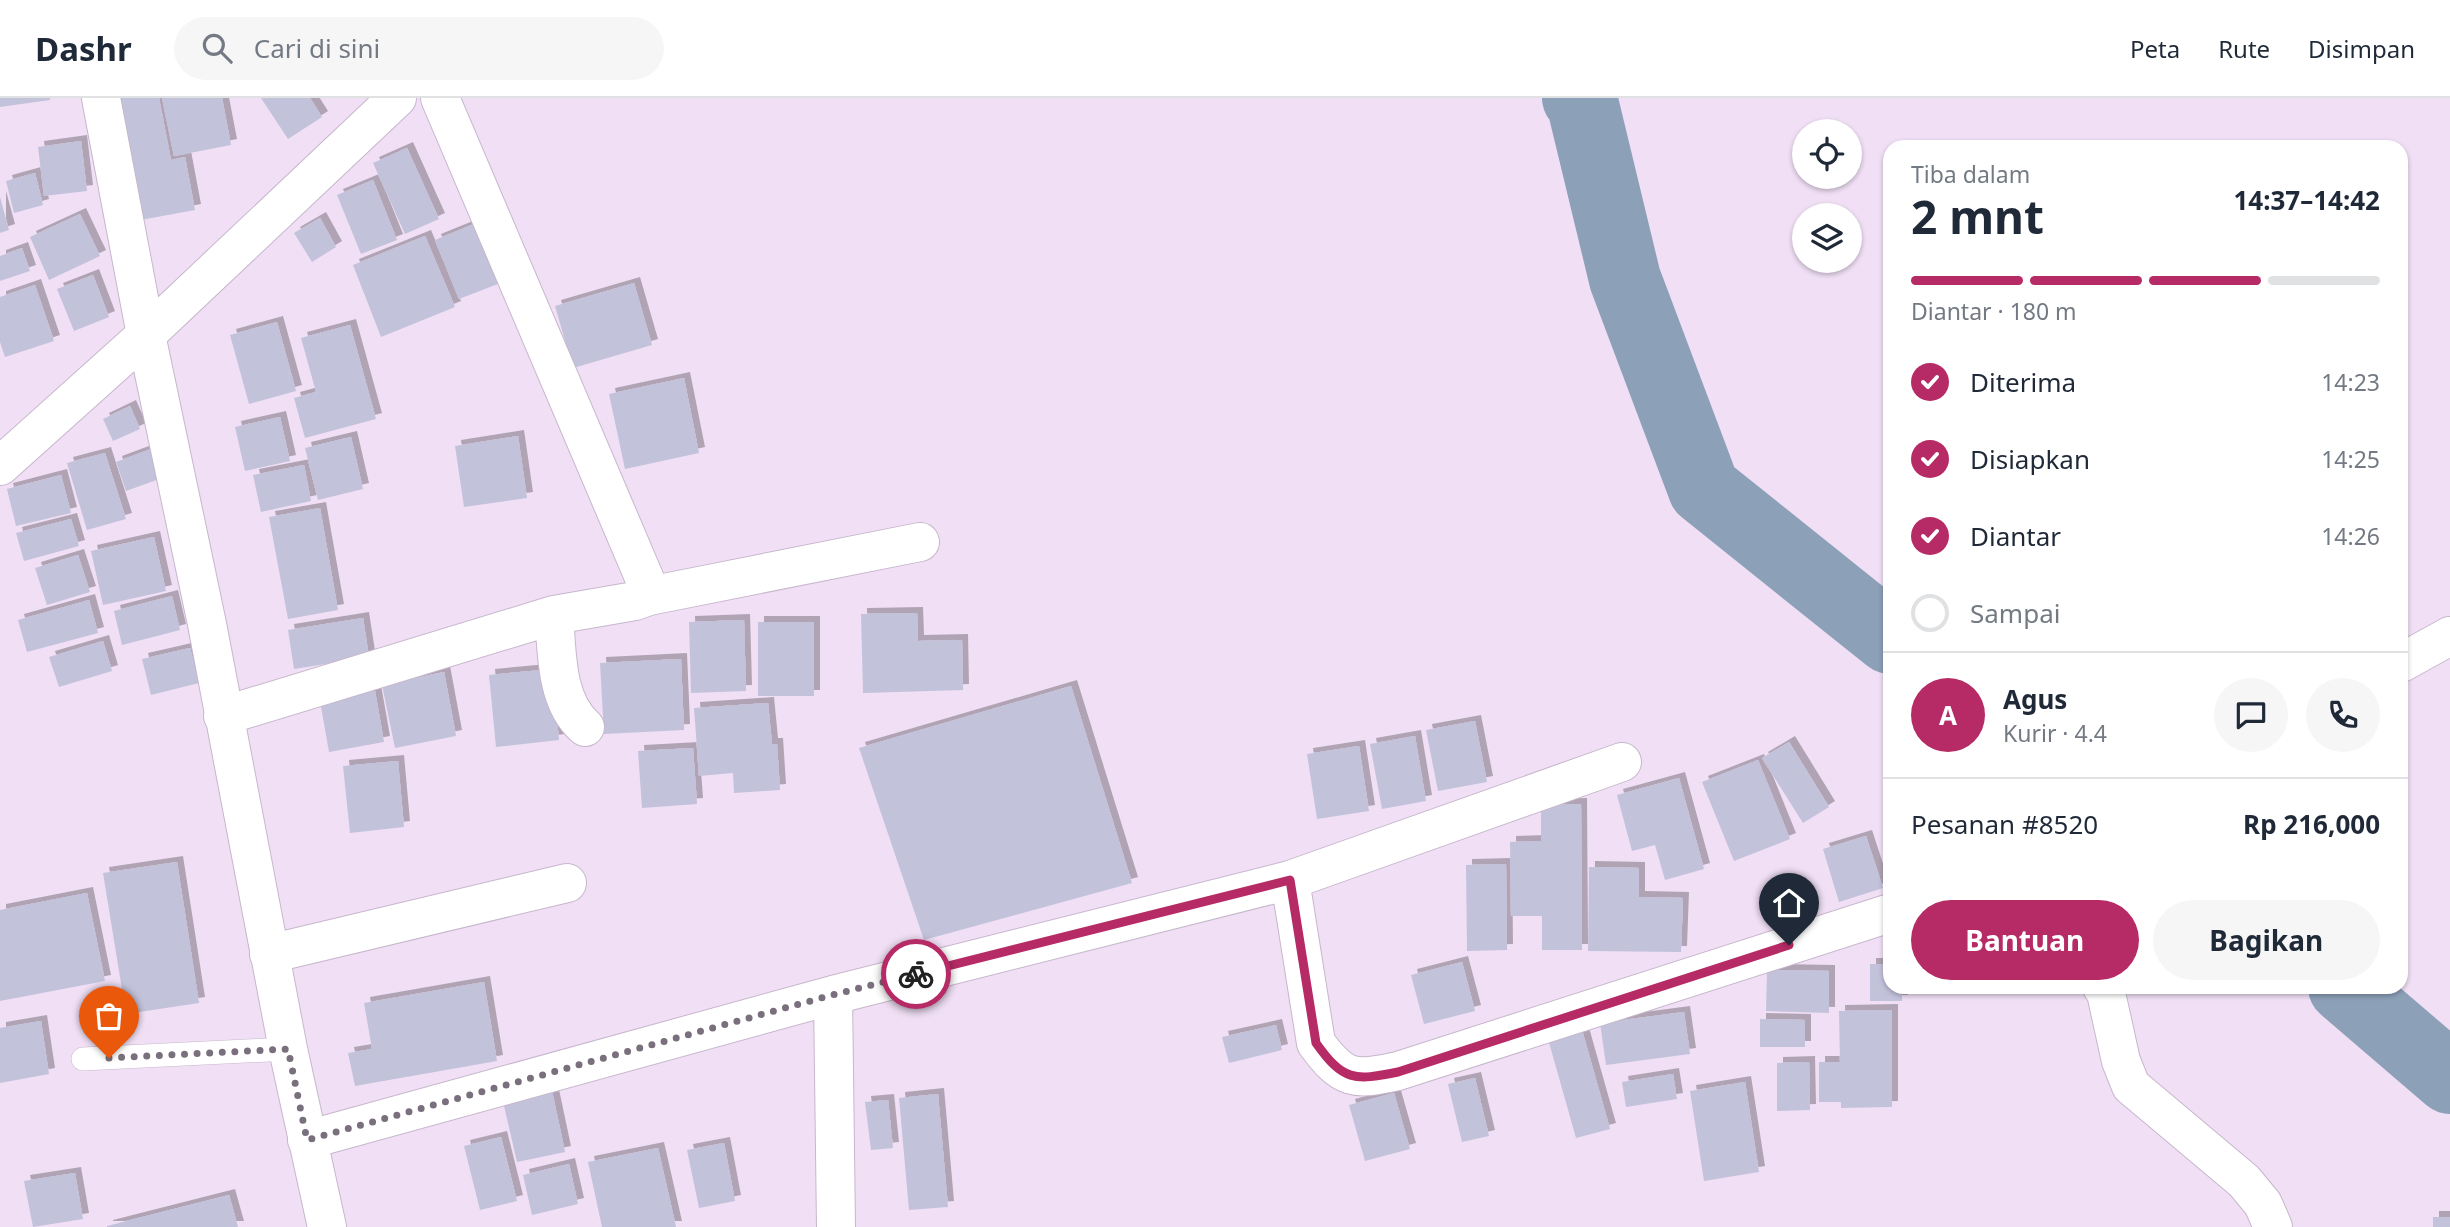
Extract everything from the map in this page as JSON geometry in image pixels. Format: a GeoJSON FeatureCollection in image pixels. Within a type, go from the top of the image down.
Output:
{"type":"FeatureCollection","features":[{"type":"Feature","properties":{"kind":"street"},"geometry":{"type":"LineString","coordinates":[[101,98],[288,1049],[327,1227]]}},
{"type":"Feature","properties":{"kind":"street"},"geometry":{"type":"LineString","coordinates":[[0,466],[146,335],[397,98]]}},
{"type":"Feature","properties":{"kind":"street"},"geometry":{"type":"LineString","coordinates":[[440,98],[646,582],[649,596]]}},
{"type":"Feature","properties":{"kind":"street"},"geometry":{"type":"LineString","coordinates":[[223,716],[554,615],[635,601],[920,541]]}},
{"type":"Feature","properties":{"kind":"street"},"geometry":{"type":"LineString","coordinates":[[554,615],[558,667],[567,701],[575,719],[585,727]]}},
{"type":"Feature","properties":{"kind":"street"},"geometry":{"type":"LineString","coordinates":[[2408,659],[2450,636]]}},
{"type":"Feature","properties":{"kind":"street"},"geometry":{"type":"LineString","coordinates":[[307,1140],[832,995],[1290,880],[1622,762]]}},
{"type":"Feature","properties":{"kind":"street"},"geometry":{"type":"LineString","coordinates":[[1290,880],[1316,1043],[1329,1061],[1349,1076],[1371,1077],[1398,1072],[1883,915]]}},
{"type":"Feature","properties":{"kind":"street"},"geometry":{"type":"LineString","coordinates":[[269,954],[567,883]]}},
{"type":"Feature","properties":{"kind":"street"},"geometry":{"type":"LineString","coordinates":[[2106,994],[2121,1061],[2131,1086],[2244,1181],[2263,1204],[2273,1227]]}},
{"type":"Feature","properties":{"kind":"street"},"geometry":{"type":"LineString","coordinates":[[832,995],[836,1227]]}},
{"type":"Feature","properties":{"kind":"lane"},"geometry":{"type":"LineString","coordinates":[[83,1059],[288,1049]]}},
{"type":"Feature","properties":{"kind":"building"},"geometry":{"type":"Polygon","coordinates":[[[0,98],[50,98],[50,100],[0,107],[0,98]]]}},
{"type":"Feature","properties":{"kind":"building"},"geometry":{"type":"Polygon","coordinates":[[[111,98],[159,98],[171,160],[185,157],[195,210],[135,221],[111,98]]]}},
{"type":"Feature","properties":{"kind":"building"},"geometry":{"type":"Polygon","coordinates":[[[162,98],[222,98],[231,145],[174,156],[162,98]]]}},
{"type":"Feature","properties":{"kind":"building"},"geometry":{"type":"Polygon","coordinates":[[[261,98],[310,98],[322,117],[288,139],[261,98]]]}},
{"type":"Feature","properties":{"kind":"building"},"geometry":{"type":"Polygon","coordinates":[[[81,141],[87,191],[44,196],[38,147],[81,141]]]}},
{"type":"Feature","properties":{"kind":"building"},"geometry":{"type":"Polygon","coordinates":[[[407,148],[439,219],[405,234],[373,163],[407,148]]]}},
{"type":"Feature","properties":{"kind":"building"},"geometry":{"type":"Polygon","coordinates":[[[35,173],[43,205],[14,213],[6,181],[35,173]]]}},
{"type":"Feature","properties":{"kind":"building"},"geometry":{"type":"Polygon","coordinates":[[[373,180],[397,240],[361,254],[337,195],[373,180]]]}},
{"type":"Feature","properties":{"kind":"building"},"geometry":{"type":"Polygon","coordinates":[[[0,197],[9,230],[0,233],[0,197]]]}},
{"type":"Feature","properties":{"kind":"building"},"geometry":{"type":"Polygon","coordinates":[[[80,214],[100,256],[49,280],[30,237],[80,214]]]}},
{"type":"Feature","properties":{"kind":"building"},"geometry":{"type":"Polygon","coordinates":[[[320,218],[336,247],[312,262],[294,233],[320,218]]]}},
{"type":"Feature","properties":{"kind":"building"},"geometry":{"type":"Polygon","coordinates":[[[479,222],[503,282],[459,299],[435,240],[479,222]]]}},
{"type":"Feature","properties":{"kind":"building"},"geometry":{"type":"Polygon","coordinates":[[[425,236],[455,307],[381,337],[353,265],[425,236]]]}},
{"type":"Feature","properties":{"kind":"building"},"geometry":{"type":"Polygon","coordinates":[[[22,248],[30,271],[0,281],[0,256],[22,248]]]}},
{"type":"Feature","properties":{"kind":"building"},"geometry":{"type":"Polygon","coordinates":[[[93,275],[109,317],[74,331],[57,289],[93,275]]]}},
{"type":"Feature","properties":{"kind":"building"},"geometry":{"type":"Polygon","coordinates":[[[634,283],[652,345],[573,368],[555,306],[634,283]]]}},
{"type":"Feature","properties":{"kind":"building"},"geometry":{"type":"Polygon","coordinates":[[[35,285],[54,341],[5,357],[0,342],[0,297],[35,285]]]}},
{"type":"Feature","properties":{"kind":"building"},"geometry":{"type":"Polygon","coordinates":[[[277,322],[296,391],[249,404],[230,335],[277,322]]]}},
{"type":"Feature","properties":{"kind":"building"},"geometry":{"type":"Polygon","coordinates":[[[350,325],[376,419],[305,438],[294,398],[316,392],[301,338],[350,325]]]}},
{"type":"Feature","properties":{"kind":"building"},"geometry":{"type":"Polygon","coordinates":[[[684,378],[699,453],[625,469],[609,394],[684,378]]]}},
{"type":"Feature","properties":{"kind":"building"},"geometry":{"type":"Polygon","coordinates":[[[130,406],[140,429],[113,441],[103,419],[130,406]]]}},
{"type":"Feature","properties":{"kind":"building"},"geometry":{"type":"Polygon","coordinates":[[[280,417],[290,461],[245,471],[235,427],[280,417]]]}},
{"type":"Feature","properties":{"kind":"building"},"geometry":{"type":"Polygon","coordinates":[[[518,436],[527,498],[464,507],[455,446],[518,436]]]}},
{"type":"Feature","properties":{"kind":"building"},"geometry":{"type":"Polygon","coordinates":[[[351,437],[363,489],[318,500],[305,448],[351,437]]]}},
{"type":"Feature","properties":{"kind":"building"},"geometry":{"type":"Polygon","coordinates":[[[151,449],[162,478],[126,491],[116,462],[151,449]]]}},
{"type":"Feature","properties":{"kind":"building"},"geometry":{"type":"Polygon","coordinates":[[[105,453],[126,519],[87,530],[67,463],[105,453]]]}},
{"type":"Feature","properties":{"kind":"building"},"geometry":{"type":"Polygon","coordinates":[[[304,465],[311,501],[261,512],[253,475],[304,465]]]}},
{"type":"Feature","properties":{"kind":"building"},"geometry":{"type":"Polygon","coordinates":[[[61,475],[71,513],[16,526],[7,489],[61,475]]]}},
{"type":"Feature","properties":{"kind":"building"},"geometry":{"type":"Polygon","coordinates":[[[320,508],[338,610],[288,619],[269,517],[320,508]]]}},
{"type":"Feature","properties":{"kind":"building"},"geometry":{"type":"Polygon","coordinates":[[[71,519],[79,546],[24,561],[16,533],[71,519]]]}},
{"type":"Feature","properties":{"kind":"building"},"geometry":{"type":"Polygon","coordinates":[[[154,537],[166,591],[103,605],[91,551],[154,537]]]}},
{"type":"Feature","properties":{"kind":"building"},"geometry":{"type":"Polygon","coordinates":[[[78,555],[90,592],[47,605],[35,568],[78,555]]]}},
{"type":"Feature","properties":{"kind":"building"},"geometry":{"type":"Polygon","coordinates":[[[172,596],[180,630],[122,645],[114,611],[172,596]]]}},
{"type":"Feature","properties":{"kind":"building"},"geometry":{"type":"Polygon","coordinates":[[[89,600],[98,633],[27,652],[18,620],[89,600]]]}},
{"type":"Feature","properties":{"kind":"building"},"geometry":{"type":"Polygon","coordinates":[[[917,613],[918,641],[962,640],[963,690],[863,693],[861,614],[917,613]]]}},
{"type":"Feature","properties":{"kind":"building"},"geometry":{"type":"Polygon","coordinates":[[[363,618],[369,657],[294,669],[288,630],[363,618]]]}},
{"type":"Feature","properties":{"kind":"building"},"geometry":{"type":"Polygon","coordinates":[[[744,620],[746,691],[691,693],[689,622],[744,620]]]}},
{"type":"Feature","properties":{"kind":"building"},"geometry":{"type":"Polygon","coordinates":[[[758,622],[814,622],[814,696],[758,696],[758,622]]]}},
{"type":"Feature","properties":{"kind":"building"},"geometry":{"type":"Polygon","coordinates":[[[103,641],[112,671],[59,687],[49,657],[103,641]]]}},
{"type":"Feature","properties":{"kind":"building"},"geometry":{"type":"Polygon","coordinates":[[[190,648],[199,683],[151,695],[142,659],[190,648]]]}},
{"type":"Feature","properties":{"kind":"building"},"geometry":{"type":"Polygon","coordinates":[[[681,659],[684,730],[604,734],[600,663],[681,659]]]}},
{"type":"Feature","properties":{"kind":"building"},"geometry":{"type":"Polygon","coordinates":[[[552,669],[559,740],[496,747],[489,675],[552,669]]]}},
{"type":"Feature","properties":{"kind":"building"},"geometry":{"type":"Polygon","coordinates":[[[444,672],[456,736],[395,748],[382,685],[444,672]]]}},
{"type":"Feature","properties":{"kind":"building"},"geometry":{"type":"Polygon","coordinates":[[[1071,686],[1132,883],[924,940],[859,748],[1071,686]]]}},
{"type":"Feature","properties":{"kind":"building"},"geometry":{"type":"Polygon","coordinates":[[[375,691],[384,742],[329,752],[320,701],[375,691]]]}},
{"type":"Feature","properties":{"kind":"building"},"geometry":{"type":"Polygon","coordinates":[[[768,703],[772,744],[777,744],[780,790],[734,793],[733,773],[699,776],[694,708],[768,703]]]}},
{"type":"Feature","properties":{"kind":"building"},"geometry":{"type":"Polygon","coordinates":[[[1475,721],[1487,782],[1438,791],[1426,730],[1475,721]]]}},
{"type":"Feature","properties":{"kind":"building"},"geometry":{"type":"Polygon","coordinates":[[[1415,736],[1426,801],[1382,809],[1370,744],[1415,736]]]}},
{"type":"Feature","properties":{"kind":"building"},"geometry":{"type":"Polygon","coordinates":[[[1789,742],[1829,807],[1803,823],[1762,758],[1789,742]]]}},
{"type":"Feature","properties":{"kind":"building"},"geometry":{"type":"Polygon","coordinates":[[[1359,746],[1369,811],[1317,819],[1307,754],[1359,746]]]}},
{"type":"Feature","properties":{"kind":"building"},"geometry":{"type":"Polygon","coordinates":[[[693,748],[697,804],[642,808],[638,751],[693,748]]]}},
{"type":"Feature","properties":{"kind":"building"},"geometry":{"type":"Polygon","coordinates":[[[1758,760],[1790,839],[1734,861],[1702,782],[1758,760]]]}},
{"type":"Feature","properties":{"kind":"building"},"geometry":{"type":"Polygon","coordinates":[[[398,761],[404,827],[350,833],[343,766],[398,761]]]}},
{"type":"Feature","properties":{"kind":"building"},"geometry":{"type":"Polygon","coordinates":[[[1679,778],[1704,869],[1665,880],[1655,845],[1632,851],[1617,795],[1679,778]]]}},
{"type":"Feature","properties":{"kind":"building"},"geometry":{"type":"Polygon","coordinates":[[[1581,804],[1582,950],[1542,950],[1542,916],[1511,916],[1510,842],[1541,841],[1541,805],[1581,804]]]}},
{"type":"Feature","properties":{"kind":"building"},"geometry":{"type":"Polygon","coordinates":[[[1866,836],[1883,888],[1839,902],[1823,849],[1866,836]]]}},
{"type":"Feature","properties":{"kind":"building"},"geometry":{"type":"Polygon","coordinates":[[[177,862],[199,1003],[126,1014],[103,873],[177,862]]]}},
{"type":"Feature","properties":{"kind":"building"},"geometry":{"type":"Polygon","coordinates":[[[1506,864],[1507,950],[1467,951],[1466,865],[1506,864]]]}},
{"type":"Feature","properties":{"kind":"building"},"geometry":{"type":"Polygon","coordinates":[[[1589,867],[1639,868],[1639,897],[1683,898],[1681,952],[1588,951],[1589,867]]]}},
{"type":"Feature","properties":{"kind":"building"},"geometry":{"type":"Polygon","coordinates":[[[87,893],[105,981],[0,1001],[0,910],[87,893]]]}},
{"type":"Feature","properties":{"kind":"building"},"geometry":{"type":"Polygon","coordinates":[[[1462,962],[1475,1011],[1424,1024],[1411,975],[1462,962]]]}},
{"type":"Feature","properties":{"kind":"building"},"geometry":{"type":"Polygon","coordinates":[[[1870,964],[1883,964],[1883,994],[1902,994],[1902,1001],[1870,1001],[1870,964]]]}},
{"type":"Feature","properties":{"kind":"building"},"geometry":{"type":"Polygon","coordinates":[[[1767,970],[1829,971],[1829,1013],[1766,1011],[1767,970]]]}},
{"type":"Feature","properties":{"kind":"building"},"geometry":{"type":"Polygon","coordinates":[[[484,982],[497,1061],[355,1086],[348,1053],[372,1049],[364,1003],[484,982]]]}},
{"type":"Feature","properties":{"kind":"building"},"geometry":{"type":"Polygon","coordinates":[[[1892,1010],[1892,1107],[1841,1108],[1841,1102],[1819,1102],[1819,1062],[1840,1062],[1839,1011],[1892,1010]]]}},
{"type":"Feature","properties":{"kind":"building"},"geometry":{"type":"Polygon","coordinates":[[[1684,1012],[1690,1054],[1606,1065],[1600,1023],[1684,1012]]]}},
{"type":"Feature","properties":{"kind":"building"},"geometry":{"type":"Polygon","coordinates":[[[1760,1019],[1805,1020],[1805,1047],[1760,1047],[1760,1019]]]}},
{"type":"Feature","properties":{"kind":"building"},"geometry":{"type":"Polygon","coordinates":[[[41,1021],[49,1074],[0,1083],[0,1028],[41,1021]]]}},
{"type":"Feature","properties":{"kind":"building"},"geometry":{"type":"Polygon","coordinates":[[[1276,1025],[1282,1050],[1229,1063],[1222,1037],[1276,1025]]]}},
{"type":"Feature","properties":{"kind":"building"},"geometry":{"type":"Polygon","coordinates":[[[1582,1030],[1610,1129],[1576,1138],[1548,1039],[1582,1030]]]}},
{"type":"Feature","properties":{"kind":"building"},"geometry":{"type":"Polygon","coordinates":[[[1809,1062],[1810,1110],[1777,1111],[1777,1063],[1809,1062]]]}},
{"type":"Feature","properties":{"kind":"building"},"geometry":{"type":"Polygon","coordinates":[[[1673,1074],[1677,1099],[1626,1107],[1622,1082],[1673,1074]]]}},
{"type":"Feature","properties":{"kind":"building"},"geometry":{"type":"Polygon","coordinates":[[[1475,1078],[1489,1136],[1462,1142],[1448,1084],[1475,1078]]]}},
{"type":"Feature","properties":{"kind":"building"},"geometry":{"type":"Polygon","coordinates":[[[1745,1082],[1759,1172],[1704,1181],[1690,1091],[1745,1082]]]}},
{"type":"Feature","properties":{"kind":"building"},"geometry":{"type":"Polygon","coordinates":[[[551,1086],[565,1152],[517,1162],[502,1097],[551,1086]]]}},
{"type":"Feature","properties":{"kind":"building"},"geometry":{"type":"Polygon","coordinates":[[[1394,1093],[1410,1149],[1365,1161],[1349,1105],[1394,1093]]]}},
{"type":"Feature","properties":{"kind":"building"},"geometry":{"type":"Polygon","coordinates":[[[938,1094],[948,1207],[909,1210],[899,1098],[938,1094]]]}},
{"type":"Feature","properties":{"kind":"building"},"geometry":{"type":"Polygon","coordinates":[[[888,1100],[893,1148],[871,1150],[865,1102],[888,1100]]]}},
{"type":"Feature","properties":{"kind":"building"},"geometry":{"type":"Polygon","coordinates":[[[501,1137],[517,1201],[480,1210],[464,1146],[501,1137]]]}},
{"type":"Feature","properties":{"kind":"building"},"geometry":{"type":"Polygon","coordinates":[[[724,1143],[735,1201],[699,1208],[687,1150],[724,1143]]]}},
{"type":"Feature","properties":{"kind":"building"},"geometry":{"type":"Polygon","coordinates":[[[658,1148],[676,1227],[602,1227],[588,1162],[658,1148]]]}},
{"type":"Feature","properties":{"kind":"building"},"geometry":{"type":"Polygon","coordinates":[[[569,1164],[578,1204],[532,1215],[523,1175],[569,1164]]]}},
{"type":"Feature","properties":{"kind":"building"},"geometry":{"type":"Polygon","coordinates":[[[75,1173],[83,1219],[33,1227],[24,1181],[75,1173]]]}},
{"type":"Feature","properties":{"kind":"building"},"geometry":{"type":"Polygon","coordinates":[[[229,1195],[238,1227],[107,1227],[107,1226],[229,1195]]]}},
{"type":"Feature","properties":{"kind":"building"},"geometry":{"type":"Polygon","coordinates":[[[2433,1217],[2450,1217],[2450,1227],[2433,1227],[2433,1217]]]}},
{"type":"Feature","properties":{"kind":"waterway"},"geometry":{"type":"LineString","coordinates":[[1578,98],[1582,101],[1625,279],[1704,489],[1883,632]]}},
{"type":"Feature","properties":{"kind":"waterway"},"geometry":{"type":"LineString","coordinates":[[2352,994],[2450,1078]]}},
{"type":"Feature","properties":{"kind":"way so far"},"geometry":{"type":"LineString","coordinates":[[109,1058],[288,1049],[307,1140],[916,974]]}},
{"type":"Feature","properties":{"kind":"route"},"geometry":{"type":"LineString","coordinates":[[916,974],[1290,880],[1316,1043],[1329,1061],[1349,1076],[1371,1077],[1398,1072],[1789,945]]}}]}
